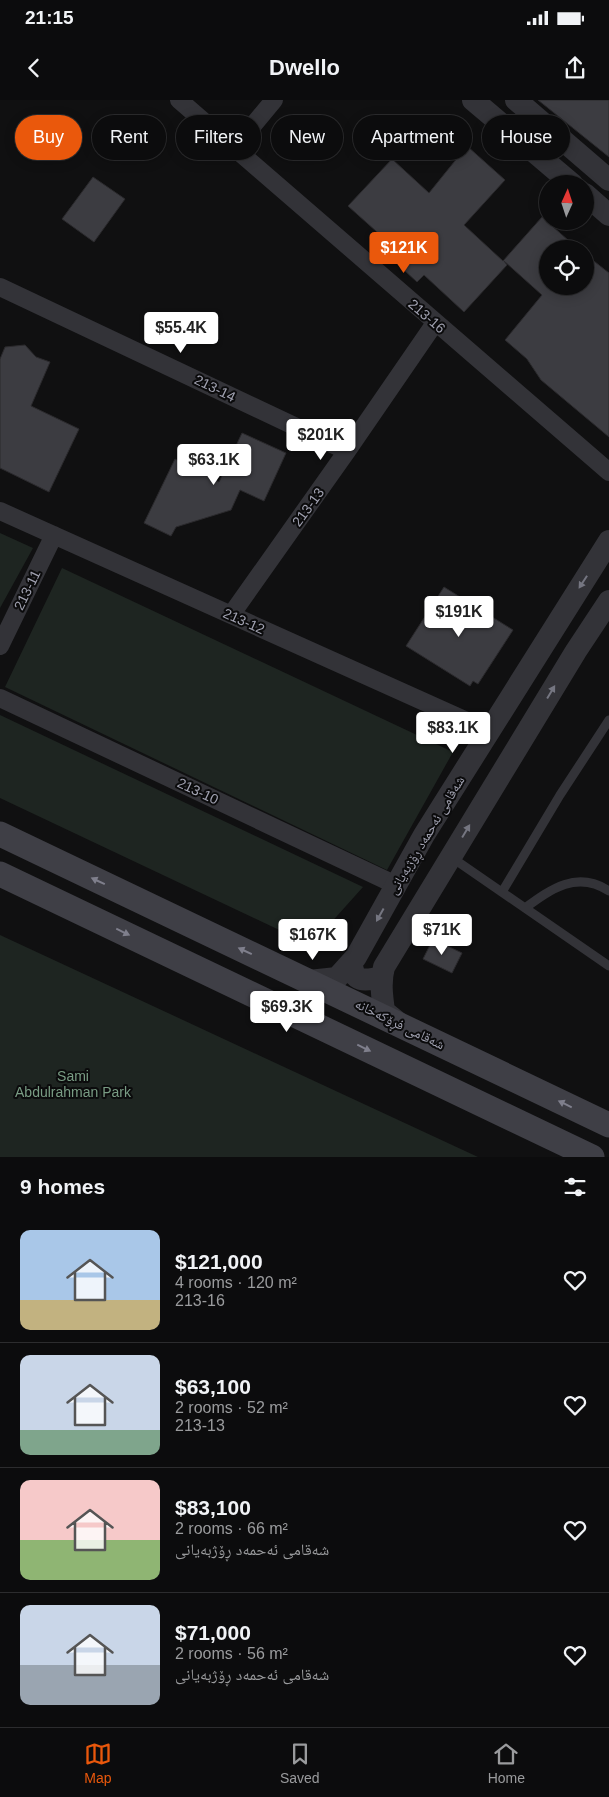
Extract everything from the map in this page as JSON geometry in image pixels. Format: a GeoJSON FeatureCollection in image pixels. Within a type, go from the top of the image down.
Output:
{"type":"FeatureCollection","features":[{"type":"Feature","properties":{"kind":"main road","name":"شەقامی فڕۆکەخانە"},"geometry":{"type":"LineString","coordinates":[[0,834],[609,1125]]}},
{"type":"Feature","properties":{"kind":"main road"},"geometry":{"type":"LineString","coordinates":[[0,874],[592,1157]]}},
{"type":"Feature","properties":{"kind":"street","name":"213-16"},"geometry":{"type":"LineString","coordinates":[[179,100],[196,115]]}},
{"type":"Feature","properties":{"kind":"street"},"geometry":{"type":"LineString","coordinates":[[261,116],[274,100]]}},
{"type":"Feature","properties":{"kind":"street"},"geometry":{"type":"LineString","coordinates":[[473,100],[561,175]]}},
{"type":"Feature","properties":{"kind":"street"},"geometry":{"type":"LineString","coordinates":[[516,100],[609,180]]}},
{"type":"Feature","properties":{"kind":"street","name":"213-16"},"geometry":{"type":"LineString","coordinates":[[249,160],[609,472]]}},
{"type":"Feature","properties":{"kind":"street"},"geometry":{"type":"LineString","coordinates":[[594,202],[609,215]]}},
{"type":"Feature","properties":{"kind":"street","name":"213-14"},"geometry":{"type":"LineString","coordinates":[[0,287],[347,452]]}},
{"type":"Feature","properties":{"kind":"street","name":"213-13"},"geometry":{"type":"LineString","coordinates":[[231,615],[347,452],[435,323]]}},
{"type":"Feature","properties":{"kind":"street","name":"213-12"},"geometry":{"type":"LineString","coordinates":[[0,511],[489,731]]}},
{"type":"Feature","properties":{"kind":"street","name":"213-11"},"geometry":{"type":"LineString","coordinates":[[0,646],[54,535]]}},
{"type":"Feature","properties":{"kind":"street","name":"شەقامی ئەحمەد ڕۆژبەیانی"},"geometry":{"type":"LineString","coordinates":[[309,981],[337,978],[356,957],[424,835],[609,541]]}},
{"type":"Feature","properties":{"kind":"street"},"geometry":{"type":"LineString","coordinates":[[400,1024],[384,1010],[382,977],[384,968],[576,651],[603,610],[570,603]]}},
{"type":"Feature","properties":{"kind":"street","name":"213-10"},"geometry":{"type":"LineString","coordinates":[[0,698],[396,885]]}},
{"type":"Feature","properties":{"kind":"street"},"geometry":{"type":"LineString","coordinates":[[352,962],[354,975],[357,978],[371,980],[382,977]]}},
{"type":"Feature","properties":{"kind":"lane"},"geometry":{"type":"LineString","coordinates":[[502,892],[560,795],[609,720]]}},
{"type":"Feature","properties":{"kind":"lane"},"geometry":{"type":"LineString","coordinates":[[451,857],[609,966]]}},
{"type":"Feature","properties":{"kind":"lane"},"geometry":{"type":"LineString","coordinates":[[525,908],[546,892],[561,884],[580,882],[602,886],[609,891]]}},
{"type":"Feature","properties":{"kind":"green space"},"geometry":{"type":"Polygon","coordinates":[[[0,533],[33,548],[0,608],[0,533]]]}},
{"type":"Feature","properties":{"kind":"green space"},"geometry":{"type":"Polygon","coordinates":[[[62,568],[453,752],[387,870],[5,687],[62,568]]]}},
{"type":"Feature","properties":{"kind":"green space"},"geometry":{"type":"Polygon","coordinates":[[[0,715],[363,887],[311,945],[0,798],[0,715]]]}},
{"type":"Feature","properties":{"kind":"green space","name":"Sami Abdulrahman Park"},"geometry":{"type":"Polygon","coordinates":[[[0,935],[478,1157],[0,1157],[0,935]]]}},
{"type":"Feature","properties":{"kind":"building"},"geometry":{"type":"Polygon","coordinates":[[[538,100],[609,100],[609,157],[570,126],[570,115],[557,115],[538,100]]]}},
{"type":"Feature","properties":{"kind":"building"},"geometry":{"type":"Polygon","coordinates":[[[472,150],[505,180],[464,225],[503,261],[539,220],[539,230],[557,230],[568,240],[539,240],[539,292],[504,261],[507,265],[464,312],[424,275],[417,282],[379,247],[386,240],[348,206],[391,160],[429,193],[456,160],[472,160],[472,150]]]}},
{"type":"Feature","properties":{"kind":"building"},"geometry":{"type":"Polygon","coordinates":[[[93,177],[125,199],[94,242],[62,219],[93,177]]]}},
{"type":"Feature","properties":{"kind":"building"},"geometry":{"type":"Polygon","coordinates":[[[594,261],[609,273],[609,437],[541,380],[527,359],[505,340],[542,295],[594,295],[594,261]]]}},
{"type":"Feature","properties":{"kind":"building"},"geometry":{"type":"Polygon","coordinates":[[[25,345],[36,357],[50,362],[31,406],[79,429],[49,492],[0,468],[0,359],[5,347],[25,345]]]}},
{"type":"Feature","properties":{"kind":"building"},"geometry":{"type":"Polygon","coordinates":[[[242,433],[286,453],[264,501],[240,490],[231,510],[176,527],[171,536],[144,523],[175,459],[219,482],[242,433]]]}},
{"type":"Feature","properties":{"kind":"building"},"geometry":{"type":"Polygon","coordinates":[[[444,587],[513,630],[478,684],[473,681],[470,686],[406,646],[444,587]]]}},
{"type":"Feature","properties":{"kind":"building"},"geometry":{"type":"Polygon","coordinates":[[[433,939],[462,953],[452,973],[423,959],[433,939]]]}}]}
